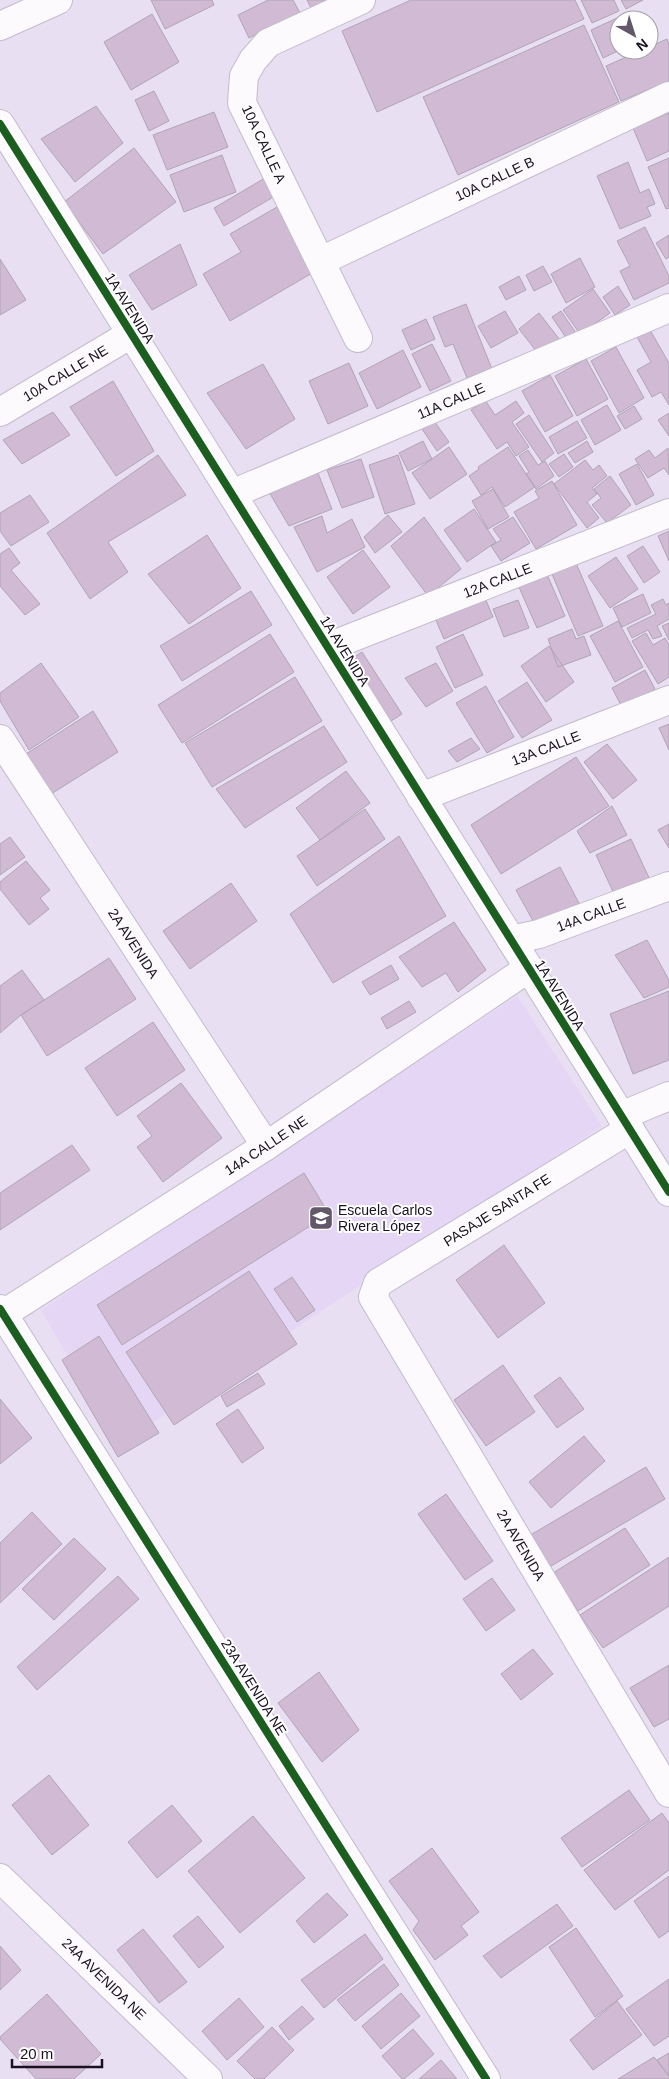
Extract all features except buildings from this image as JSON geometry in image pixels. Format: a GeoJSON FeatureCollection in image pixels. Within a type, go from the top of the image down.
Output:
{"type":"FeatureCollection","features":[{"type":"Feature","properties":{"kind":"street"},"geometry":{"type":"LineString","coordinates":[[0,26],[58,0]]}},
{"type":"Feature","properties":{"kind":"street","name":"10A CALLE A"},"geometry":{"type":"LineString","coordinates":[[358,338],[242,103],[244,76],[253,60],[268,44],[361,0]]}},
{"type":"Feature","properties":{"kind":"street","name":"10A CALLE B"},"geometry":{"type":"LineString","coordinates":[[321,261],[669,96]]}},
{"type":"Feature","properties":{"kind":"street","name":"1A AVENIDA"},"geometry":{"type":"LineString","coordinates":[[0,124],[669,1192]]}},
{"type":"Feature","properties":{"kind":"street","name":"11A CALLE"},"geometry":{"type":"LineString","coordinates":[[232,494],[669,308]]}},
{"type":"Feature","properties":{"kind":"street","name":"10A CALLE NE"},"geometry":{"type":"LineString","coordinates":[[0,412],[132,334]]}},
{"type":"Feature","properties":{"kind":"street","name":"12A CALLE"},"geometry":{"type":"LineString","coordinates":[[328,647],[669,513]]}},
{"type":"Feature","properties":{"kind":"street","name":"13A CALLE"},"geometry":{"type":"LineString","coordinates":[[421,797],[669,700]]}},
{"type":"Feature","properties":{"kind":"street","name":"2A AVENIDA"},"geometry":{"type":"LineString","coordinates":[[0,739],[266,1146]]}},
{"type":"Feature","properties":{"kind":"street","name":"14A CALLE"},"geometry":{"type":"LineString","coordinates":[[511,940],[539,934],[669,886]]}},
{"type":"Feature","properties":{"kind":"street","name":"14A CALLE NE"},"geometry":{"type":"LineString","coordinates":[[1,1313],[266,1146],[529,968]]}},
{"type":"Feature","properties":{"kind":"street","name":"PASAJE SANTA FE"},"geometry":{"type":"LineString","coordinates":[[373,1297],[378,1283],[625,1122],[669,1096]]}},
{"type":"Feature","properties":{"kind":"street","name":"2A AVENIDA"},"geometry":{"type":"LineString","coordinates":[[373,1297],[379,1310],[669,1793]]}},
{"type":"Feature","properties":{"kind":"street","name":"23A AVENIDA NE"},"geometry":{"type":"LineString","coordinates":[[1,1313],[486,2079]]}},
{"type":"Feature","properties":{"kind":"street","name":"24A AVENIDA NE"},"geometry":{"type":"LineString","coordinates":[[0,1878],[208,2079]]}},
{"type":"Feature","properties":{"kind":"shaded area","name":"Escuela Carlos Rivera López"},"geometry":{"type":"Polygon","coordinates":[[[517,996],[602,1126],[119,1445],[41,1310],[517,996]]]}},
{"type":"Feature","properties":{"kind":"cycle path"},"geometry":{"type":"LineString","coordinates":[[0,124],[669,1192]]}},
{"type":"Feature","properties":{"kind":"cycle path"},"geometry":{"type":"LineString","coordinates":[[0,1309],[486,2079]]}},
{"type":"Feature","properties":{"kind":"place","name":"Escuela Carlos Rivera López"},"geometry":{"type":"Point","coordinates":[321,1218]}}]}
